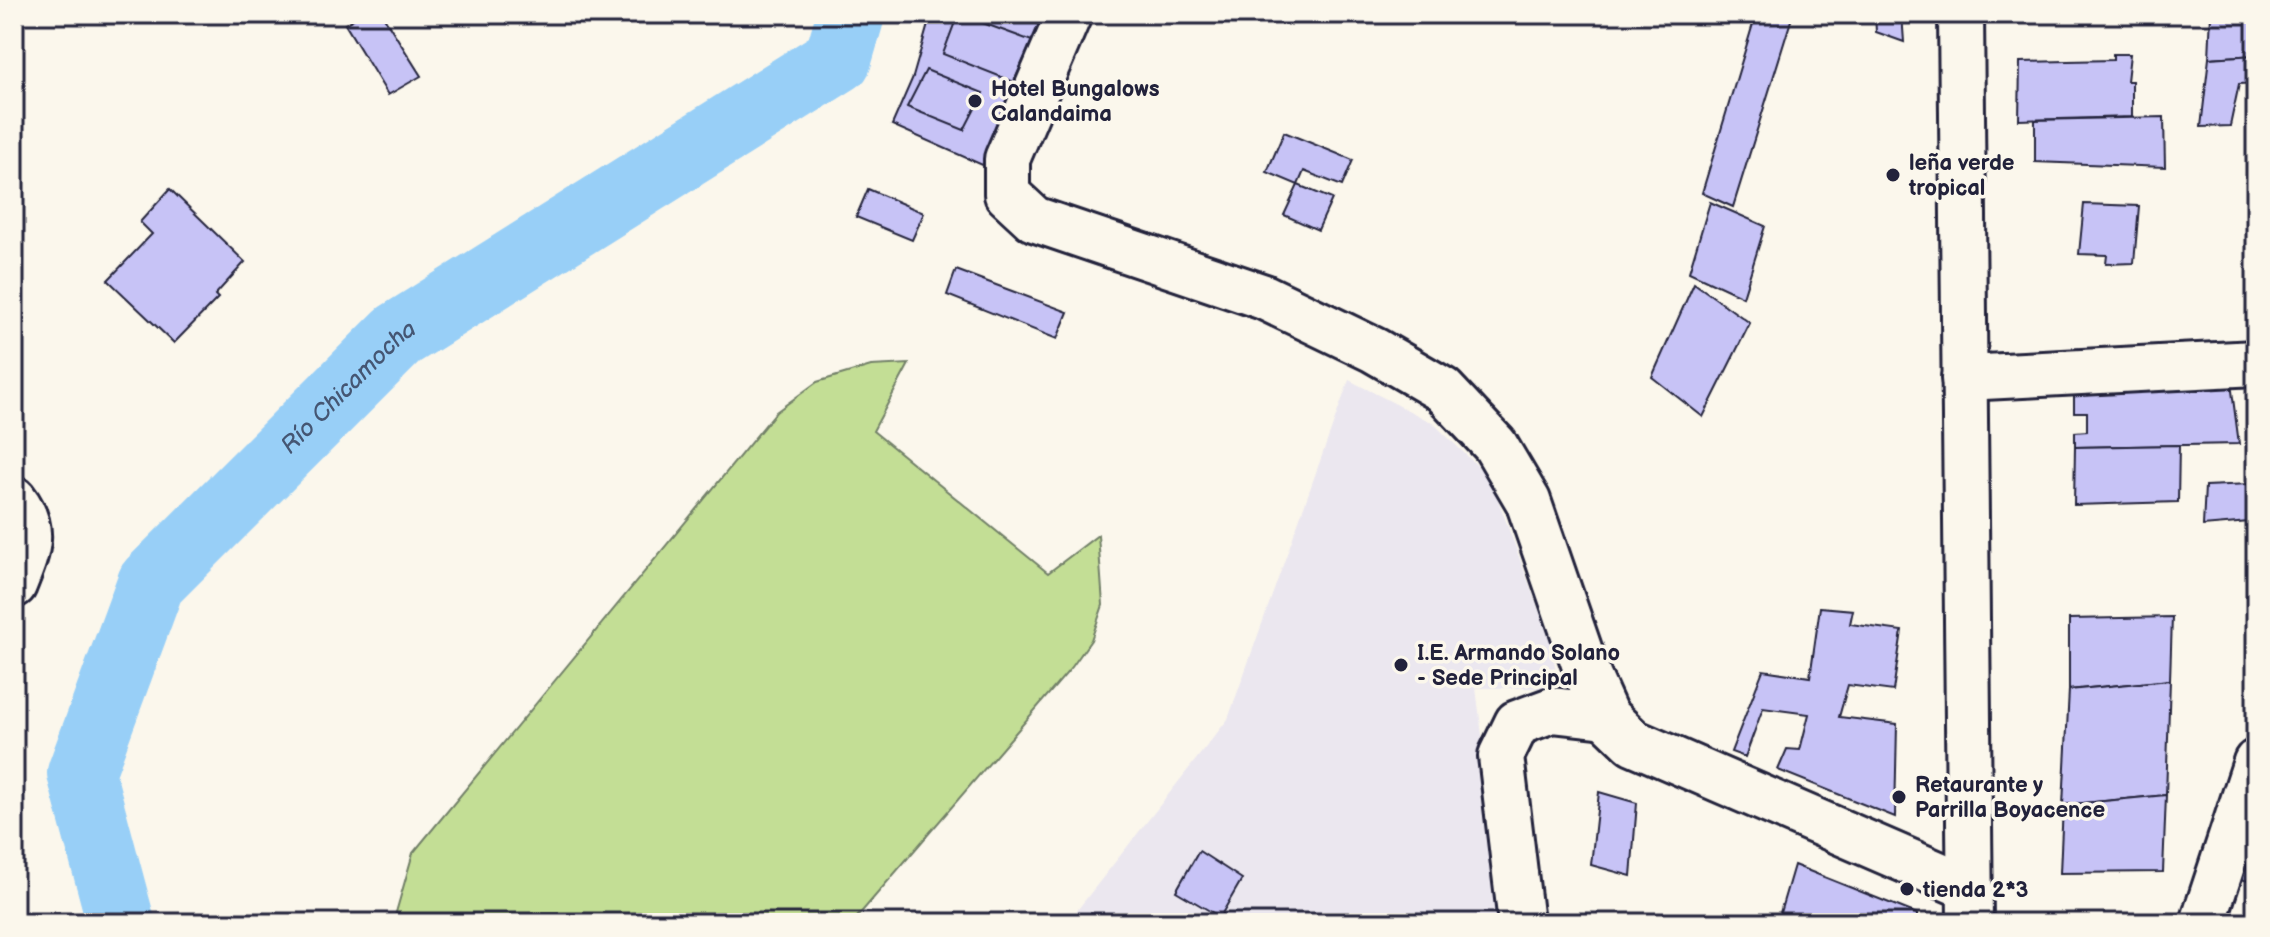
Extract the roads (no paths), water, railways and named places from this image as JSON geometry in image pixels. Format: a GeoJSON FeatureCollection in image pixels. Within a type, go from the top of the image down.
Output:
{"type":"FeatureCollection","features":[{"type":"Feature","properties":{"kind":"street"},"geometry":{"type":"LineString","coordinates":[[1069,14],[1007,159],[1007,194],[1034,219],[1264,297],[1374,350],[1443,390],[1495,445],[1528,501],[1589,678],[1606,716],[1633,742],[1970,905],[1961,14]]}},
{"type":"Feature","properties":{"kind":"street"},"geometry":{"type":"LineString","coordinates":[[1964,378],[2256,363]]}},
{"type":"Feature","properties":{"kind":"street"},"geometry":{"type":"LineString","coordinates":[[14,499],[24,513],[30,532],[25,557],[14,585]]}},
{"type":"Feature","properties":{"kind":"street"},"geometry":{"type":"LineString","coordinates":[[1521,923],[1501,756],[1517,723],[1552,710],[1606,716]]}},
{"type":"Feature","properties":{"kind":"street"},"geometry":{"type":"LineString","coordinates":[[2203,923],[2256,762]]}},
{"type":"Feature","properties":{"kind":"waterway","name":"Río Chicamocha"},"geometry":{"type":"LineString","coordinates":[[121,923],[81,773],[151,583],[399,335],[838,59],[851,14]]}},
{"type":"Feature","properties":{"kind":"place","name":"Hotel Bungalows Calandaima"},"geometry":{"type":"Point","coordinates":[975,101]}},
{"type":"Feature","properties":{"kind":"place","name":"leña verde tropical"},"geometry":{"type":"Point","coordinates":[1893,175]}},
{"type":"Feature","properties":{"kind":"place","name":"I.E. Armando Solano - Sede Principal"},"geometry":{"type":"Point","coordinates":[1401,665]}},
{"type":"Feature","properties":{"kind":"place","name":"Retaurante y Parrilla Boyacence"},"geometry":{"type":"Point","coordinates":[1899,797]}},
{"type":"Feature","properties":{"kind":"place","name":"tienda 2*3"},"geometry":{"type":"Point","coordinates":[1907,889]}}]}
